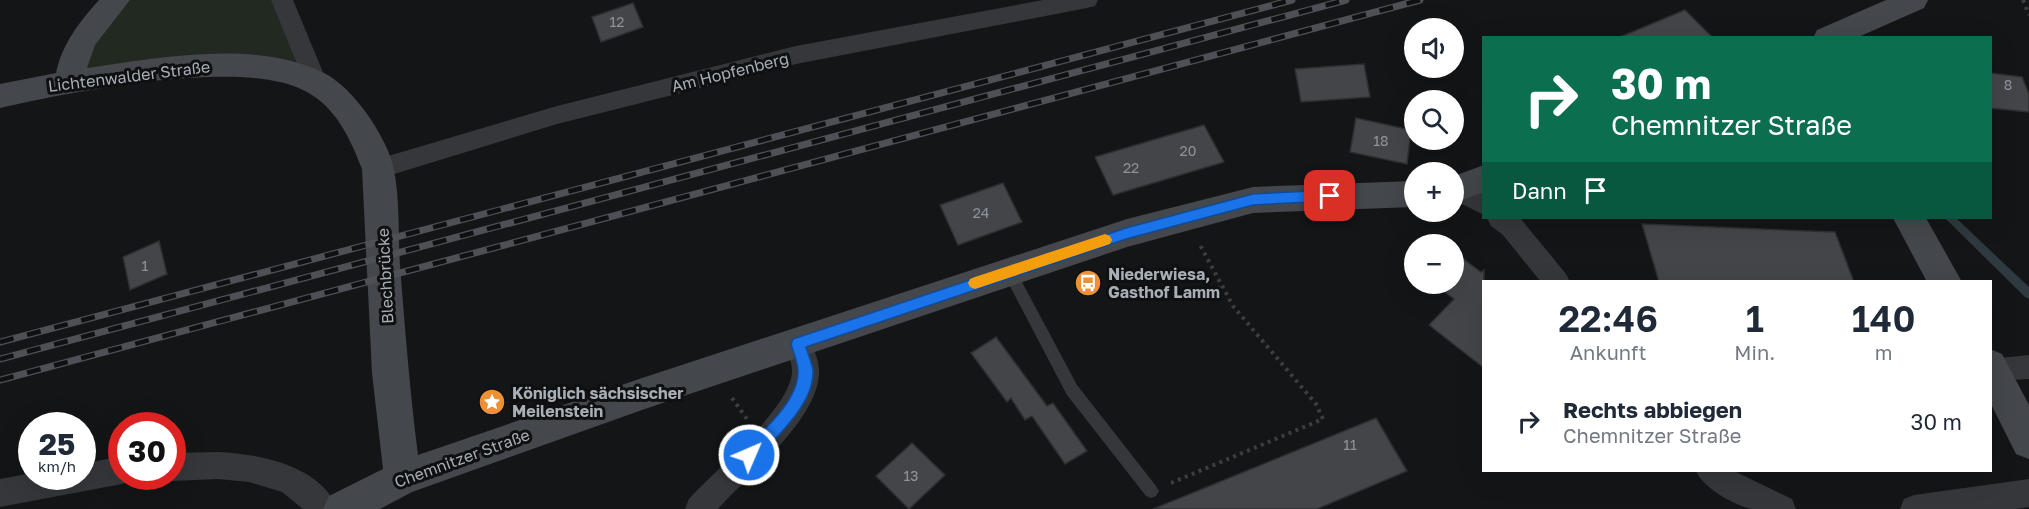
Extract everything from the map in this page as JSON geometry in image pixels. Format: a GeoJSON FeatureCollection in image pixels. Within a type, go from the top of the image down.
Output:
{"type":"FeatureCollection","features":[{"type":"Feature","properties":{"kind":"main road"},"geometry":{"type":"LineString","coordinates":[[70,82],[72,63],[82,43],[93,26],[116,0]]}},
{"type":"Feature","properties":{"kind":"main road"},"geometry":{"type":"LineString","coordinates":[[1832,36],[1906,2]]}},
{"type":"Feature","properties":{"kind":"main road","name":"Lichtenwalder Straße"},"geometry":{"type":"LineString","coordinates":[[0,96],[70,82],[165,68],[217,65],[259,67],[315,82],[350,111],[366,139],[379,174]]}},
{"type":"Feature","properties":{"kind":"main road","name":"Blechbrücke"},"geometry":{"type":"LineString","coordinates":[[379,174],[390,373],[402,478]]}},
{"type":"Feature","properties":{"kind":"main road"},"geometry":{"type":"LineString","coordinates":[[1464,186],[1482,179]]}},
{"type":"Feature","properties":{"kind":"main road","name":"Chemnitzer Straße"},"geometry":{"type":"LineString","coordinates":[[342,509],[402,478],[1092,244],[1253,200],[1404,194]]}},
{"type":"Feature","properties":{"kind":"main road"},"geometry":{"type":"LineString","coordinates":[[1910,219],[1944,280]]}},
{"type":"Feature","properties":{"kind":"main road"},"geometry":{"type":"LineString","coordinates":[[1992,368],[2029,442]]}},
{"type":"Feature","properties":{"kind":"street"},"geometry":{"type":"LineString","coordinates":[[282,0],[315,82]]}},
{"type":"Feature","properties":{"kind":"street","name":"Am Hopfenberg"},"geometry":{"type":"LineString","coordinates":[[379,174],[557,115],[796,55],[1088,0]]}},
{"type":"Feature","properties":{"kind":"street"},"geometry":{"type":"LineString","coordinates":[[1464,195],[1482,204]]}},
{"type":"Feature","properties":{"kind":"street"},"geometry":{"type":"LineString","coordinates":[[1501,219],[1512,227],[1555,280]]}},
{"type":"Feature","properties":{"kind":"street"},"geometry":{"type":"LineString","coordinates":[[699,509],[781,423],[801,393],[806,370],[798,344]]}},
{"type":"Feature","properties":{"kind":"street"},"geometry":{"type":"LineString","coordinates":[[1992,368],[2029,367]]}},
{"type":"Feature","properties":{"kind":"street"},"geometry":{"type":"LineString","coordinates":[[186,466],[264,471],[292,482],[324,509]]}},
{"type":"Feature","properties":{"kind":"street"},"geometry":{"type":"LineString","coordinates":[[1711,472],[1727,483],[1782,509]]}},
{"type":"Feature","properties":{"kind":"street"},"geometry":{"type":"LineString","coordinates":[[0,493],[108,473]]}},
{"type":"Feature","properties":{"kind":"street"},"geometry":{"type":"LineString","coordinates":[[1914,509],[2029,493]]}},
{"type":"Feature","properties":{"kind":"lane"},"geometry":{"type":"LineString","coordinates":[[1009,271],[1072,390],[1150,491]]}},
{"type":"Feature","properties":{"kind":"path"},"geometry":{"type":"LineString","coordinates":[[2024,0],[2029,15]]}},
{"type":"Feature","properties":{"kind":"path"},"geometry":{"type":"LineString","coordinates":[[1150,491],[1323,419],[1316,404],[1233,306],[1185,218]]}},
{"type":"Feature","properties":{"kind":"path"},"geometry":{"type":"LineString","coordinates":[[1203,293],[1222,286]]}},
{"type":"Feature","properties":{"kind":"path"},"geometry":{"type":"LineString","coordinates":[[714,371],[763,441]]}},
{"type":"Feature","properties":{"kind":"shaded area"},"geometry":{"type":"Polygon","coordinates":[[[116,0],[282,0],[315,82],[285,72],[71,82],[116,0]]]}},
{"type":"Feature","properties":{"kind":"building"},"geometry":{"type":"Polygon","coordinates":[[[633,3],[643,27],[601,42],[592,17],[633,3]]]}},
{"type":"Feature","properties":{"kind":"building"},"geometry":{"type":"Polygon","coordinates":[[[1685,10],[1711,36],[1622,36],[1685,10]]]}},
{"type":"Feature","properties":{"kind":"building"},"geometry":{"type":"Polygon","coordinates":[[[1364,64],[1370,97],[1301,102],[1295,69],[1364,64]]]}},
{"type":"Feature","properties":{"kind":"building"},"geometry":{"type":"Polygon","coordinates":[[[1992,73],[2022,77],[2029,94],[2029,112],[1992,108],[1992,73]]]}},
{"type":"Feature","properties":{"kind":"building"},"geometry":{"type":"Polygon","coordinates":[[[1356,118],[1404,128],[1404,150],[1409,150],[1407,162],[1404,163],[1350,152],[1356,118]]]}},
{"type":"Feature","properties":{"kind":"building"},"geometry":{"type":"Polygon","coordinates":[[[1204,125],[1224,162],[1113,195],[1095,157],[1204,125]]]}},
{"type":"Feature","properties":{"kind":"building"},"geometry":{"type":"Polygon","coordinates":[[[1003,183],[1022,222],[958,245],[940,205],[1003,183]]]}},
{"type":"Feature","properties":{"kind":"building"},"geometry":{"type":"Polygon","coordinates":[[[1642,224],[1835,232],[1853,280],[1658,280],[1642,224]]]}},
{"type":"Feature","properties":{"kind":"building"},"geometry":{"type":"Polygon","coordinates":[[[159,241],[167,274],[130,290],[123,257],[159,241]]]}},
{"type":"Feature","properties":{"kind":"building"},"geometry":{"type":"Polygon","coordinates":[[[1464,259],[1481,272],[1484,270],[1482,366],[1429,325],[1454,299],[1447,294],[1464,294],[1464,259]]]}},
{"type":"Feature","properties":{"kind":"building"},"geometry":{"type":"Polygon","coordinates":[[[996,337],[1047,406],[1053,403],[1087,451],[1065,464],[1032,416],[1025,420],[1011,398],[1007,402],[971,353],[996,337]]]}},
{"type":"Feature","properties":{"kind":"building"},"geometry":{"type":"Polygon","coordinates":[[[1376,418],[1407,471],[1317,509],[1153,509],[1376,418]]]}},
{"type":"Feature","properties":{"kind":"building"},"geometry":{"type":"Polygon","coordinates":[[[912,443],[945,475],[909,509],[876,476],[912,443]]]}},
{"type":"Feature","properties":{"kind":"waterway"},"geometry":{"type":"LineString","coordinates":[[1951,219],[2029,294]]}},
{"type":"Feature","properties":{"kind":"railway"},"geometry":{"type":"LineString","coordinates":[[0,342],[1292,0]]}},
{"type":"Feature","properties":{"kind":"railway"},"geometry":{"type":"LineString","coordinates":[[0,359],[1346,0]]}},
{"type":"Feature","properties":{"kind":"railway"},"geometry":{"type":"LineString","coordinates":[[0,380],[1420,0]]}},
{"type":"Feature","properties":{"kind":"slow traffic"},"geometry":{"type":"LineString","coordinates":[[975,283],[1105,240]]}},
{"type":"Feature","properties":{"kind":"place","name":"Niederwiesa, Gasthof Lamm"},"geometry":{"type":"Point","coordinates":[1088,283]}},
{"type":"Feature","properties":{"kind":"place","name":"Königlich sächsischer Meilenstein"},"geometry":{"type":"Point","coordinates":[492,402]}},
{"type":"Feature","properties":{"kind":"route"},"geometry":{"type":"LineString","coordinates":[[749,455],[781,423],[801,393],[806,370],[798,344],[1126,233],[1253,200],[1330,196]]}}]}
